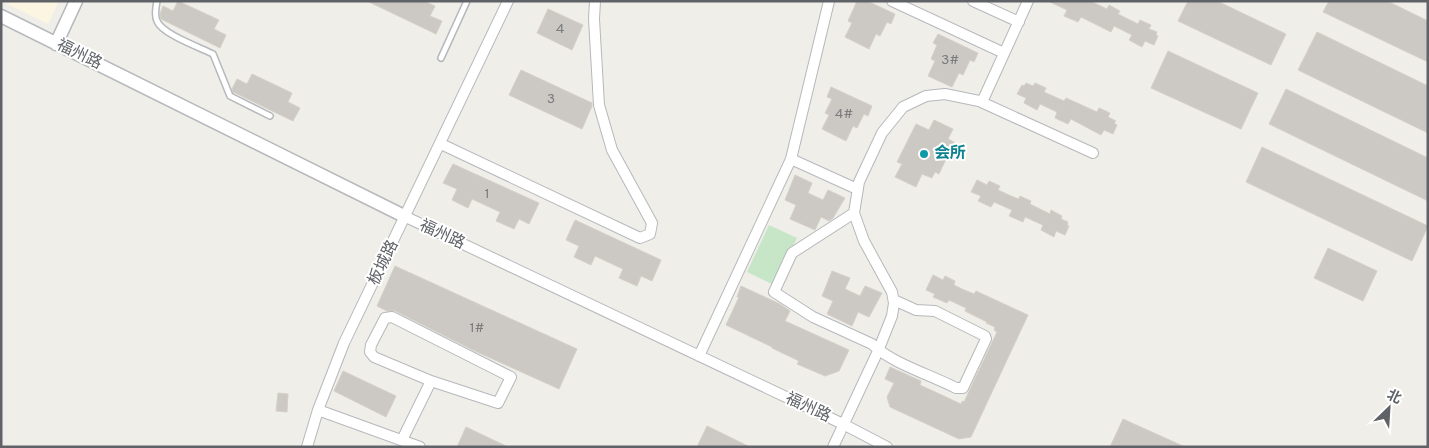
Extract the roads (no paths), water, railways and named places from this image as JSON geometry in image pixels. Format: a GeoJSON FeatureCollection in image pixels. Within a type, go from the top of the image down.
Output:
{"type":"FeatureCollection","features":[{"type":"Feature","properties":{"kind":"street"},"geometry":{"type":"LineString","coordinates":[[56,44],[76,1]]}},
{"type":"Feature","properties":{"kind":"street","name":"板城路"},"geometry":{"type":"LineString","coordinates":[[307,447],[318,410],[344,343],[508,1]]}},
{"type":"Feature","properties":{"kind":"street"},"geometry":{"type":"LineString","coordinates":[[441,144],[640,238],[650,234],[652,223],[612,150],[599,105],[594,19],[595,1]]}},
{"type":"Feature","properties":{"kind":"street"},"geometry":{"type":"LineString","coordinates":[[699,356],[791,159],[829,1]]}},
{"type":"Feature","properties":{"kind":"street"},"geometry":{"type":"LineString","coordinates":[[892,1],[1004,53]]}},
{"type":"Feature","properties":{"kind":"street"},"geometry":{"type":"LineString","coordinates":[[973,1],[1019,22]]}},
{"type":"Feature","properties":{"kind":"street"},"geometry":{"type":"LineString","coordinates":[[982,102],[1028,1]]}},
{"type":"Feature","properties":{"kind":"street","name":"福州路"},"geometry":{"type":"LineString","coordinates":[[1,16],[406,217],[843,424],[887,447]]}},
{"type":"Feature","properties":{"kind":"street"},"geometry":{"type":"LineString","coordinates":[[833,447],[878,351],[892,316],[894,300],[892,292],[864,240],[854,213],[857,189],[882,133],[903,107],[926,96],[946,94],[982,102],[1093,154]]}},
{"type":"Feature","properties":{"kind":"street"},"geometry":{"type":"LineString","coordinates":[[791,159],[857,189]]}},
{"type":"Feature","properties":{"kind":"street"},"geometry":{"type":"LineString","coordinates":[[854,213],[792,253],[774,292],[813,317],[872,344],[878,351],[960,389],[963,388],[986,339],[982,334],[934,311],[916,310],[894,300]]}},
{"type":"Feature","properties":{"kind":"street"},"geometry":{"type":"LineString","coordinates":[[392,317],[511,377],[498,403],[431,381],[374,357],[370,352],[371,345],[385,318],[392,317]]}},
{"type":"Feature","properties":{"kind":"street"},"geometry":{"type":"LineString","coordinates":[[402,440],[431,381]]}},
{"type":"Feature","properties":{"kind":"street"},"geometry":{"type":"LineString","coordinates":[[318,410],[420,447]]}},
{"type":"Feature","properties":{"kind":"lane"},"geometry":{"type":"LineString","coordinates":[[157,1],[155,8],[156,20],[162,29],[213,54],[230,96],[270,116]]}},
{"type":"Feature","properties":{"kind":"lane"},"geometry":{"type":"LineString","coordinates":[[441,58],[467,1]]}},
{"type":"Feature","properties":{"kind":"place","name":"会所"},"geometry":{"type":"Point","coordinates":[924,154]}}]}
